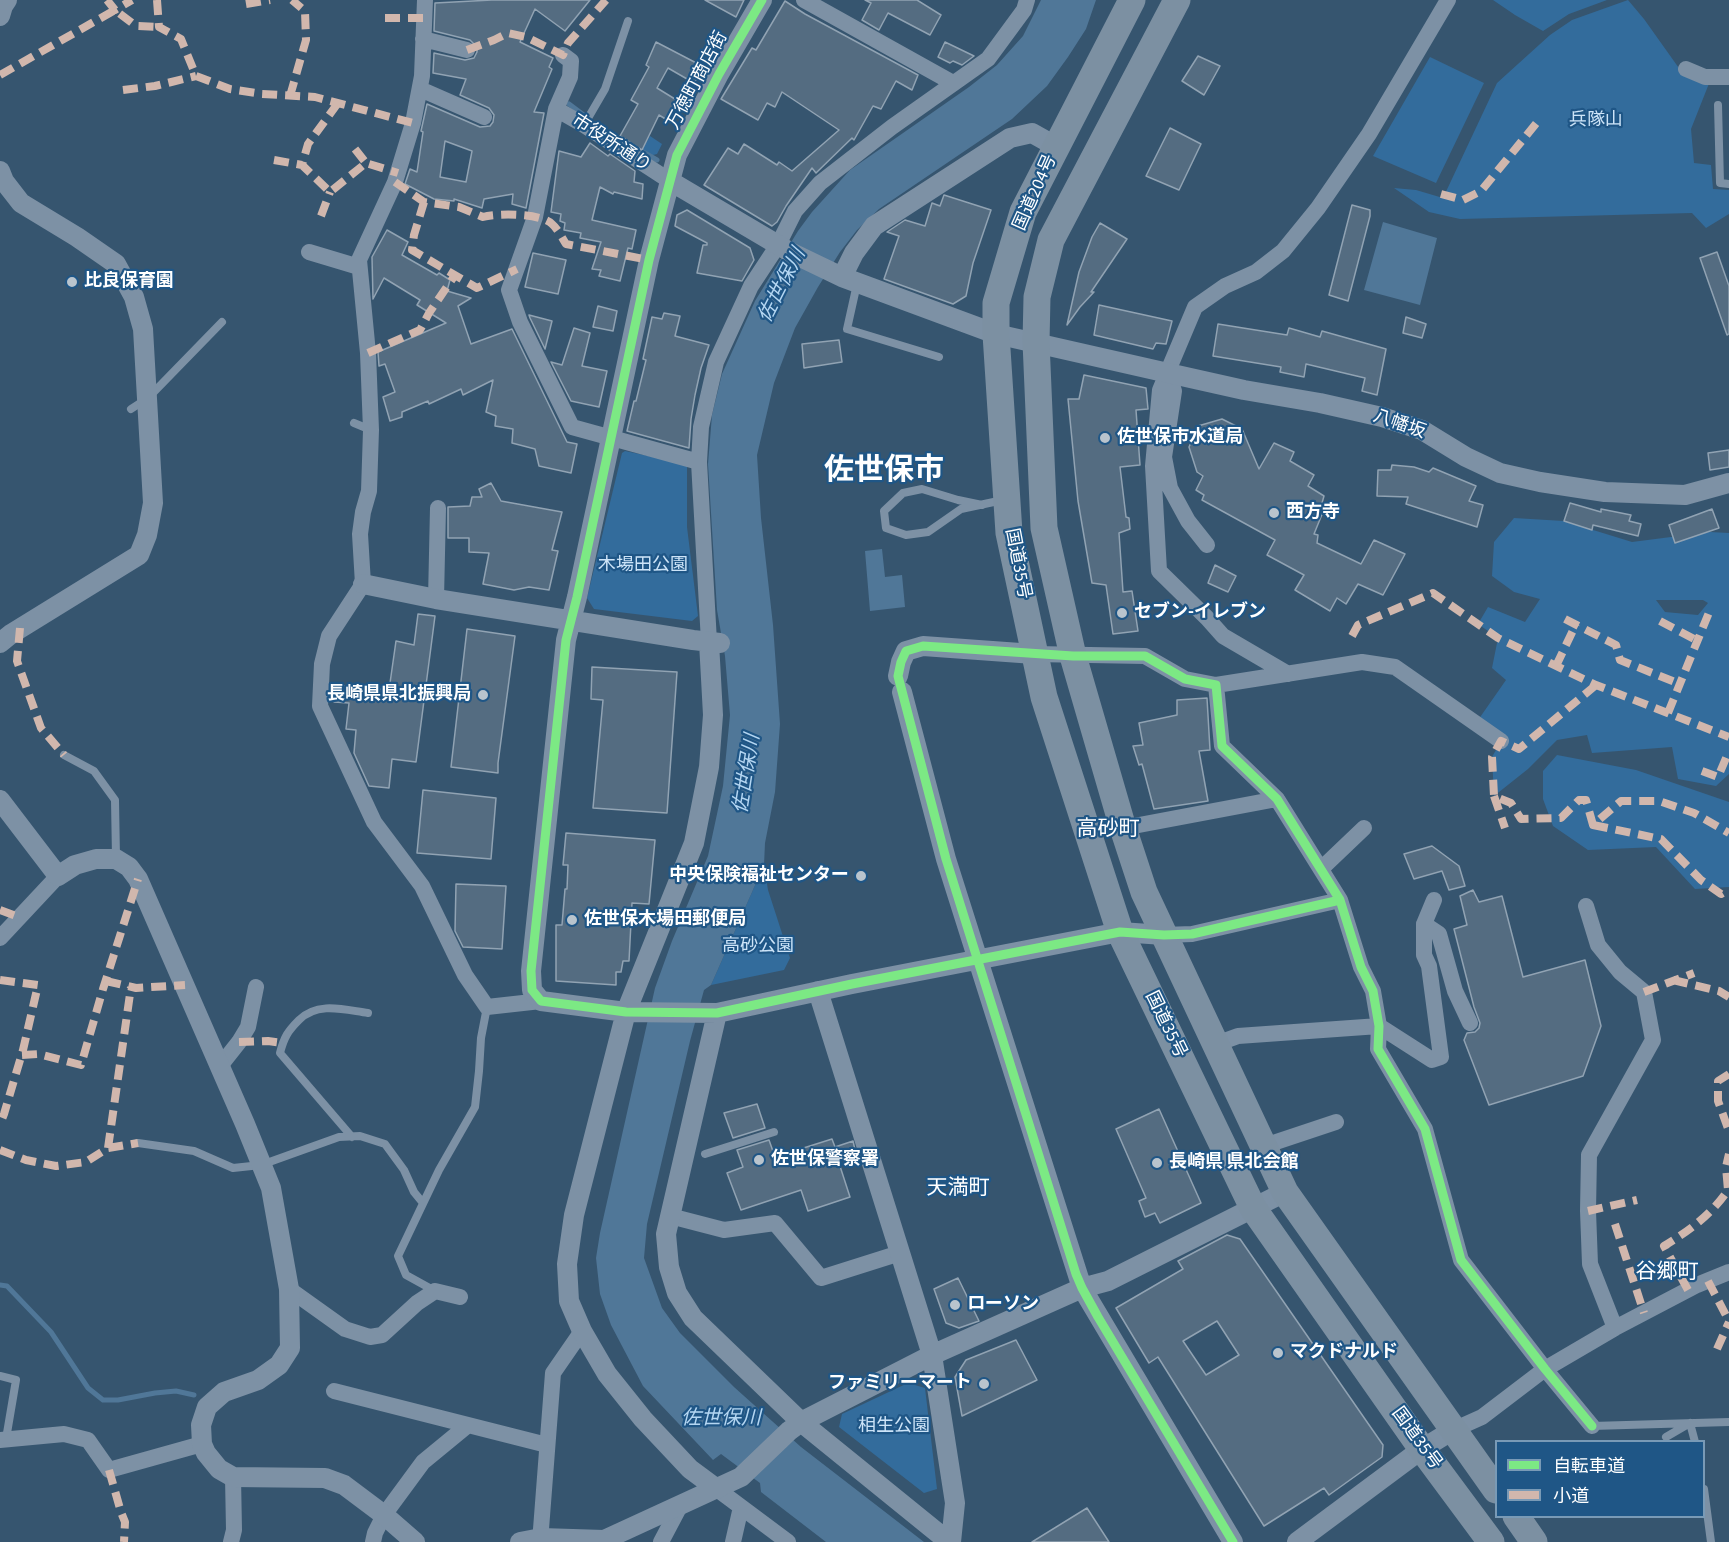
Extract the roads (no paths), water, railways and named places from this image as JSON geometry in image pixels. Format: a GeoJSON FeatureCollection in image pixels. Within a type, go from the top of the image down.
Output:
{"type":"FeatureCollection","features":[{"type":"Feature","properties":{"kind":"highway","name":"国道204号"},"geometry":{"type":"LineString","coordinates":[[1003,438],[996,303],[1023,212],[1132,0]]}},
{"type":"Feature","properties":{"kind":"highway","name":"国道204号"},"geometry":{"type":"LineString","coordinates":[[1040,435],[1036,342],[1037,297],[1051,240],[1177,0]]}},
{"type":"Feature","properties":{"kind":"highway","name":"国道35号"},"geometry":{"type":"LineString","coordinates":[[1040,435],[1044,528],[1073,656],[1143,892],[1285,1192],[1495,1487]]}},
{"type":"Feature","properties":{"kind":"highway","name":"国道35号"},"geometry":{"type":"LineString","coordinates":[[1003,438],[995,502],[1009,533],[1044,697],[1120,932],[1253,1208],[1422,1449],[1491,1542]]}},
{"type":"Feature","properties":{"kind":"highway"},"geometry":{"type":"LineString","coordinates":[[1517,1518],[1534,1542]]}},
{"type":"Feature","properties":{"kind":"street"},"geometry":{"type":"LineString","coordinates":[[0,16],[7,0]]}},
{"type":"Feature","properties":{"kind":"street"},"geometry":{"type":"LineString","coordinates":[[425,0],[422,76],[413,123],[395,182],[359,260],[368,353],[371,430],[369,491],[360,534],[363,584],[329,636],[322,664],[320,706],[374,822],[422,886],[465,975],[487,1007],[541,1001],[634,1012],[708,1014],[1120,932],[1192,934],[1340,900]]}},
{"type":"Feature","properties":{"kind":"street","name":"万徳町商店街"},"geometry":{"type":"LineString","coordinates":[[541,1001],[532,990],[531,971],[566,639],[649,260],[677,155],[719,74],[762,0]]}},
{"type":"Feature","properties":{"kind":"street"},"geometry":{"type":"LineString","coordinates":[[804,0],[953,83]]}},
{"type":"Feature","properties":{"kind":"street"},"geometry":{"type":"LineString","coordinates":[[788,1542],[690,1469],[643,1419],[607,1374],[568,1301],[567,1264],[571,1234],[574,1215],[634,1012],[694,843],[709,768],[715,642],[699,462],[701,427],[716,362],[751,285],[784,248],[795,211],[820,183],[892,127],[988,59],[1024,10],[1027,0]]}},
{"type":"Feature","properties":{"kind":"street"},"geometry":{"type":"LineString","coordinates":[[1288,674],[1223,636],[1158,572],[1153,466],[1160,390],[1195,307],[1225,286],[1256,272],[1283,251],[1318,208],[1370,134],[1448,0]]}},
{"type":"Feature","properties":{"kind":"street"},"geometry":{"type":"LineString","coordinates":[[423,39],[466,50]]}},
{"type":"Feature","properties":{"kind":"street"},"geometry":{"type":"LineString","coordinates":[[563,55],[571,61],[570,77],[556,109],[535,217],[509,290],[520,322],[572,427],[699,462]]}},
{"type":"Feature","properties":{"kind":"street"},"geometry":{"type":"LineString","coordinates":[[1686,69],[1705,77],[1729,77]]}},
{"type":"Feature","properties":{"kind":"street"},"geometry":{"type":"LineString","coordinates":[[420,89],[484,117]]}},
{"type":"Feature","properties":{"kind":"street","name":"市役所通り"},"geometry":{"type":"LineString","coordinates":[[556,109],[670,182],[784,248],[843,277]]}},
{"type":"Feature","properties":{"kind":"street"},"geometry":{"type":"LineString","coordinates":[[1036,342],[996,334],[843,277],[854,254],[874,226],[1010,138],[1032,133],[1056,147]]}},
{"type":"Feature","properties":{"kind":"street"},"geometry":{"type":"LineString","coordinates":[[0,171],[4,181],[21,203],[116,264],[134,297],[143,329],[153,503],[147,535],[139,555],[0,643]]}},
{"type":"Feature","properties":{"kind":"street"},"geometry":{"type":"LineString","coordinates":[[309,252],[359,267]]}},
{"type":"Feature","properties":{"kind":"street","name":"八幡坂"},"geometry":{"type":"LineString","coordinates":[[1036,342],[1244,390],[1320,403],[1382,417],[1422,430],[1466,457],[1500,473],[1540,482],[1605,492],[1685,495],[1729,483]]}},
{"type":"Feature","properties":{"kind":"street"},"geometry":{"type":"LineString","coordinates":[[1168,373],[1174,390],[1164,457],[1170,488],[1188,521],[1207,545]]}},
{"type":"Feature","properties":{"kind":"street"},"geometry":{"type":"LineString","coordinates":[[436,599],[438,508]]}},
{"type":"Feature","properties":{"kind":"street"},"geometry":{"type":"LineString","coordinates":[[363,584],[436,599],[715,642]]}},
{"type":"Feature","properties":{"kind":"street"},"geometry":{"type":"LineString","coordinates":[[1233,1542],[1082,1288],[946,859],[900,684],[901,662],[906,651],[923,646],[1073,656],[1145,656],[1185,679],[1216,685],[1362,663],[1395,667],[1502,741]]}},
{"type":"Feature","properties":{"kind":"street"},"geometry":{"type":"LineString","coordinates":[[1216,685],[1222,746],[1277,799],[1340,900],[1360,967],[1373,991],[1379,1026],[1378,1049],[1425,1129],[1461,1260],[1592,1426]]}},
{"type":"Feature","properties":{"kind":"street"},"geometry":{"type":"LineString","coordinates":[[1123,828],[1277,799]]}},
{"type":"Feature","properties":{"kind":"street"},"geometry":{"type":"LineString","coordinates":[[0,800],[58,876]]}},
{"type":"Feature","properties":{"kind":"street"},"geometry":{"type":"LineString","coordinates":[[1321,869],[1364,828]]}},
{"type":"Feature","properties":{"kind":"street"},"geometry":{"type":"LineString","coordinates":[[0,938],[58,876],[75,865],[96,859],[116,859],[129,867],[138,879],[271,1188],[289,1289],[290,1348],[279,1365],[258,1380],[224,1392],[207,1407],[201,1425],[202,1444],[219,1469],[233,1477],[325,1478],[344,1485],[415,1542]]}},
{"type":"Feature","properties":{"kind":"street"},"geometry":{"type":"LineString","coordinates":[[1215,1044],[1238,1036],[1379,1026],[1432,1060],[1441,1057],[1429,966],[1424,955],[1424,924],[1434,900]]}},
{"type":"Feature","properties":{"kind":"street"},"geometry":{"type":"LineString","coordinates":[[1586,906],[1598,945],[1620,972],[1644,992],[1653,1040],[1589,1155],[1590,1264],[1615,1328]]}},
{"type":"Feature","properties":{"kind":"street"},"geometry":{"type":"LineString","coordinates":[[1424,924],[1439,934],[1455,991],[1470,1023]]}},
{"type":"Feature","properties":{"kind":"street"},"geometry":{"type":"LineString","coordinates":[[220,1066],[248,1027],[256,987]]}},
{"type":"Feature","properties":{"kind":"street"},"geometry":{"type":"LineString","coordinates":[[708,1014],[666,1234],[669,1267],[677,1293],[693,1318],[795,1426],[950,1542],[955,1503],[932,1355],[818,991]]}},
{"type":"Feature","properties":{"kind":"street"},"geometry":{"type":"LineString","coordinates":[[1264,1146],[1336,1122]]}},
{"type":"Feature","properties":{"kind":"street"},"geometry":{"type":"LineString","coordinates":[[520,1542],[604,1540],[680,1506],[741,1477],[795,1426],[932,1355],[1082,1288],[1108,1281],[1285,1192]]}},
{"type":"Feature","properties":{"kind":"street"},"geometry":{"type":"LineString","coordinates":[[670,1216],[724,1230],[775,1223],[821,1278],[900,1253]]}},
{"type":"Feature","properties":{"kind":"street"},"geometry":{"type":"LineString","coordinates":[[1297,1542],[1422,1449],[1453,1430],[1482,1417],[1545,1369],[1615,1328],[1697,1285],[1729,1272]]}},
{"type":"Feature","properties":{"kind":"street"},"geometry":{"type":"LineString","coordinates":[[289,1289],[345,1329],[370,1338],[382,1335],[417,1303],[435,1291],[460,1297]]}},
{"type":"Feature","properties":{"kind":"street"},"geometry":{"type":"LineString","coordinates":[[540,1540],[553,1373],[582,1331]]}},
{"type":"Feature","properties":{"kind":"street"},"geometry":{"type":"LineString","coordinates":[[334,1391],[547,1445]]}},
{"type":"Feature","properties":{"kind":"street"},"geometry":{"type":"LineString","coordinates":[[373,1542],[384,1515],[423,1461],[468,1425]]}},
{"type":"Feature","properties":{"kind":"street"},"geometry":{"type":"LineString","coordinates":[[3,1439],[64,1434],[88,1440],[109,1470],[202,1444]]}},
{"type":"Feature","properties":{"kind":"street"},"geometry":{"type":"LineString","coordinates":[[231,1542],[234,1530],[233,1477]]}},
{"type":"Feature","properties":{"kind":"street"},"geometry":{"type":"LineString","coordinates":[[661,1542],[680,1506]]}},
{"type":"Feature","properties":{"kind":"street"},"geometry":{"type":"LineString","coordinates":[[733,1542],[741,1507]]}},
{"type":"Feature","properties":{"kind":"lane"},"geometry":{"type":"LineString","coordinates":[[584,125],[605,89],[628,21]]}},
{"type":"Feature","properties":{"kind":"lane"},"geometry":{"type":"LineString","coordinates":[[1718,105],[1720,183],[1729,184]]}},
{"type":"Feature","properties":{"kind":"lane"},"geometry":{"type":"LineString","coordinates":[[843,277],[847,329],[939,357]]}},
{"type":"Feature","properties":{"kind":"lane"},"geometry":{"type":"LineString","coordinates":[[131,409],[148,398],[222,322]]}},
{"type":"Feature","properties":{"kind":"lane"},"geometry":{"type":"LineString","coordinates":[[354,423],[371,430]]}},
{"type":"Feature","properties":{"kind":"lane"},"geometry":{"type":"LineString","coordinates":[[922,489],[958,500],[995,502],[961,509],[927,532],[906,535],[886,528],[884,511],[903,493],[922,489]]}},
{"type":"Feature","properties":{"kind":"lane"},"geometry":{"type":"LineString","coordinates":[[63,755],[94,771],[115,800],[116,859]]}},
{"type":"Feature","properties":{"kind":"lane"},"geometry":{"type":"LineString","coordinates":[[435,1291],[406,1275],[398,1256],[439,1170],[475,1107],[481,1038],[487,1007]]}},
{"type":"Feature","properties":{"kind":"lane"},"geometry":{"type":"LineString","coordinates":[[352,1137],[280,1053],[288,1030],[305,1014],[313,1010],[327,1008],[368,1013]]}},
{"type":"Feature","properties":{"kind":"lane"},"geometry":{"type":"LineString","coordinates":[[705,1154],[774,1132]]}},
{"type":"Feature","properties":{"kind":"lane"},"geometry":{"type":"LineString","coordinates":[[138,1143],[194,1151],[233,1168],[261,1165],[339,1137],[360,1136],[385,1144],[404,1170],[414,1192],[423,1203]]}},
{"type":"Feature","properties":{"kind":"lane"},"geometry":{"type":"LineString","coordinates":[[0,1376],[16,1380],[3,1439]]}},
{"type":"Feature","properties":{"kind":"lane"},"geometry":{"type":"LineString","coordinates":[[1592,1426],[1729,1422]]}},
{"type":"Feature","properties":{"kind":"lane"},"geometry":{"type":"LineString","coordinates":[[1666,1437],[1690,1423]]}},
{"type":"Feature","properties":{"kind":"lane"},"geometry":{"type":"LineString","coordinates":[[1690,1423],[1694,1440]]}},
{"type":"Feature","properties":{"kind":"lane"},"geometry":{"type":"LineString","coordinates":[[1705,1497],[1711,1542]]}},
{"type":"Feature","properties":{"kind":"water","name":"佐世保川"},"geometry":{"type":"Polygon","coordinates":[[[1041,0],[1096,0],[1086,29],[1047,86],[1012,119],[879,209],[857,230],[840,252],[795,328],[774,383],[757,455],[780,724],[775,792],[765,843],[764,865],[711,985],[704,990],[647,1224],[644,1258],[662,1308],[680,1333],[734,1387],[801,1447],[924,1542],[826,1542],[761,1492],[760,1483],[721,1454],[713,1460],[643,1386],[611,1325],[600,1294],[596,1258],[655,988],[708,856],[723,786],[730,715],[725,656],[717,610],[708,464],[712,415],[722,374],[755,301],[812,212],[850,170],[997,65],[1023,36],[1041,0]]]}},
{"type":"Feature","properties":{"kind":"water"},"geometry":{"type":"Polygon","coordinates":[[[1383,222],[1437,238],[1420,305],[1364,290],[1383,222]]]}},
{"type":"Feature","properties":{"kind":"water"},"geometry":{"type":"Polygon","coordinates":[[[882,549],[885,577],[902,575],[905,607],[870,611],[865,551],[882,549]]]}},
{"type":"Feature","properties":{"kind":"waterway"},"geometry":{"type":"LineString","coordinates":[[569,104],[585,116]]}},
{"type":"Feature","properties":{"kind":"waterway"},"geometry":{"type":"LineString","coordinates":[[629,144],[657,160]]}},
{"type":"Feature","properties":{"kind":"waterway"},"geometry":{"type":"LineString","coordinates":[[0,1285],[7,1286],[51,1332],[88,1388],[103,1400],[118,1400],[176,1391],[194,1395]]}},
{"type":"Feature","properties":{"kind":"place","name":"比良保育園"},"geometry":{"type":"Point","coordinates":[72,282]}},
{"type":"Feature","properties":{"kind":"place","name":"佐世保市水道局"},"geometry":{"type":"Point","coordinates":[1105,438]}},
{"type":"Feature","properties":{"kind":"place","name":"西方寺"},"geometry":{"type":"Point","coordinates":[1274,513]}},
{"type":"Feature","properties":{"kind":"place","name":"セブン-イレブン"},"geometry":{"type":"Point","coordinates":[1122,613]}},
{"type":"Feature","properties":{"kind":"place","name":"長崎県県北振興局"},"geometry":{"type":"Point","coordinates":[483,695]}},
{"type":"Feature","properties":{"kind":"place","name":"中央保険福祉センター"},"geometry":{"type":"Point","coordinates":[861,876]}},
{"type":"Feature","properties":{"kind":"place","name":"佐世保木場田郵便局"},"geometry":{"type":"Point","coordinates":[572,920]}},
{"type":"Feature","properties":{"kind":"place","name":"佐世保警察署"},"geometry":{"type":"Point","coordinates":[759,1160]}},
{"type":"Feature","properties":{"kind":"place","name":"長崎県 県北会館"},"geometry":{"type":"Point","coordinates":[1157,1163]}},
{"type":"Feature","properties":{"kind":"place","name":"ローソン"},"geometry":{"type":"Point","coordinates":[955,1305]}},
{"type":"Feature","properties":{"kind":"place","name":"マクドナルド"},"geometry":{"type":"Point","coordinates":[1278,1353]}},
{"type":"Feature","properties":{"kind":"place","name":"ファミリーマート"},"geometry":{"type":"Point","coordinates":[984,1384]}},
{"type":"Feature","properties":{"kind":"district","name":"佐世保市"},"geometry":{"type":"Point","coordinates":[884,472]}},
{"type":"Feature","properties":{"kind":"district","name":"高砂町"},"geometry":{"type":"Point","coordinates":[1108,830]}},
{"type":"Feature","properties":{"kind":"district","name":"天満町"},"geometry":{"type":"Point","coordinates":[958,1189]}},
{"type":"Feature","properties":{"kind":"district","name":"谷郷町"},"geometry":{"type":"Point","coordinates":[1667,1273]}},
{"type":"Feature","properties":{"kind":"park label","name":"兵隊山"},"geometry":{"type":"Point","coordinates":[1596,121]}},
{"type":"Feature","properties":{"kind":"park label","name":"木場田公園"},"geometry":{"type":"Point","coordinates":[643,566]}},
{"type":"Feature","properties":{"kind":"park label","name":"高砂公園"},"geometry":{"type":"Point","coordinates":[758,947]}},
{"type":"Feature","properties":{"kind":"park label","name":"相生公園"},"geometry":{"type":"Point","coordinates":[894,1427]}}]}
